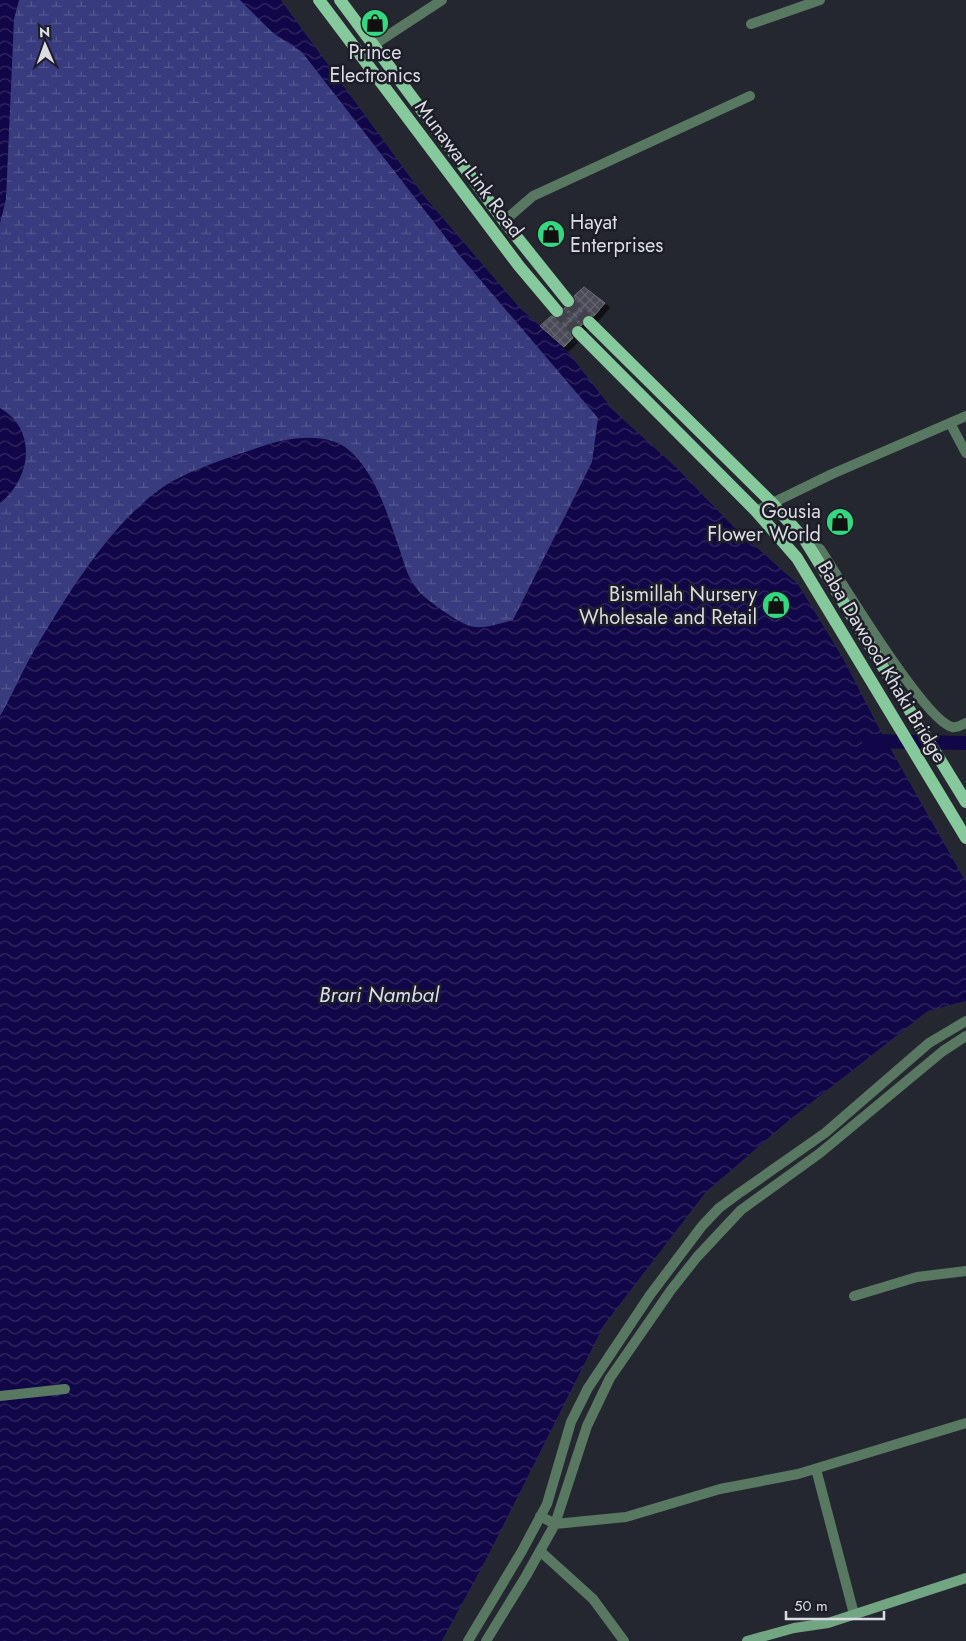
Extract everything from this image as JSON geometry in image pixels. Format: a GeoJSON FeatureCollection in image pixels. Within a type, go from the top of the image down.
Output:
{"type":"FeatureCollection","features":[{"type":"Feature","properties":{"kind":"main road","name":"Munawar Link Road"},"geometry":{"type":"LineString","coordinates":[[318,0],[492,230],[557,311]]}},
{"type":"Feature","properties":{"kind":"main road","name":"Munawar Link Road"},"geometry":{"type":"LineString","coordinates":[[340,0],[375,44],[504,221],[568,301]]}},
{"type":"Feature","properties":{"kind":"main road"},"geometry":{"type":"LineString","coordinates":[[492,230],[504,221]]}},
{"type":"Feature","properties":{"kind":"main road"},"geometry":{"type":"LineString","coordinates":[[589,322],[772,503],[809,545]]}},
{"type":"Feature","properties":{"kind":"main road"},"geometry":{"type":"LineString","coordinates":[[578,332],[756,511]]}},
{"type":"Feature","properties":{"kind":"main road","name":"Baba Dawood Khaki Bridge"},"geometry":{"type":"LineString","coordinates":[[756,511],[797,558],[966,838]]}},
{"type":"Feature","properties":{"kind":"main road","name":"Baba Dawood Khaki Bridge"},"geometry":{"type":"LineString","coordinates":[[809,545],[966,802]]}},
{"type":"Feature","properties":{"kind":"street"},"geometry":{"type":"LineString","coordinates":[[375,44],[442,0]]}},
{"type":"Feature","properties":{"kind":"street"},"geometry":{"type":"LineString","coordinates":[[751,24],[820,0]]}},
{"type":"Feature","properties":{"kind":"street"},"geometry":{"type":"LineString","coordinates":[[504,221],[533,196],[750,96]]}},
{"type":"Feature","properties":{"kind":"street"},"geometry":{"type":"LineString","coordinates":[[756,511],[966,416]]}},
{"type":"Feature","properties":{"kind":"street"},"geometry":{"type":"LineString","coordinates":[[950,423],[966,453]]}},
{"type":"Feature","properties":{"kind":"street"},"geometry":{"type":"LineString","coordinates":[[809,545],[820,549],[923,703],[948,726],[957,727],[966,723]]}},
{"type":"Feature","properties":{"kind":"street"},"geometry":{"type":"LineString","coordinates":[[468,1641],[547,1504],[571,1422],[579,1404],[607,1357],[660,1281],[702,1226],[719,1208],[825,1133],[929,1043],[953,1026],[966,1021]]}},
{"type":"Feature","properties":{"kind":"street"},"geometry":{"type":"LineString","coordinates":[[486,1641],[555,1524],[598,1401],[610,1378],[671,1290],[720,1230],[742,1210],[820,1153],[944,1051],[966,1036]]}},
{"type":"Feature","properties":{"kind":"street"},"geometry":{"type":"LineString","coordinates":[[854,1296],[917,1277],[966,1270]]}},
{"type":"Feature","properties":{"kind":"street"},"geometry":{"type":"LineString","coordinates":[[660,1281],[671,1290]]}},
{"type":"Feature","properties":{"kind":"street"},"geometry":{"type":"LineString","coordinates":[[0,1396],[65,1389]]}},
{"type":"Feature","properties":{"kind":"street"},"geometry":{"type":"LineString","coordinates":[[540,1516],[555,1524],[626,1517],[720,1489],[816,1469],[966,1423]]}},
{"type":"Feature","properties":{"kind":"street"},"geometry":{"type":"LineString","coordinates":[[816,1469],[854,1614]]}},
{"type":"Feature","properties":{"kind":"street"},"geometry":{"type":"LineString","coordinates":[[540,1551],[593,1599],[624,1641]]}},
{"type":"Feature","properties":{"kind":"street"},"geometry":{"type":"LineString","coordinates":[[747,1641],[794,1628],[828,1623],[966,1578]]}},
{"type":"Feature","properties":{"kind":"green space","name":"Brari Nambal"},"geometry":{"type":"Polygon","coordinates":[[[0,0],[281,0],[424,196],[520,308],[564,347],[613,410],[677,468],[733,526],[798,584],[843,658],[879,728],[966,882],[966,1001],[928,1011],[787,1122],[706,1192],[604,1325],[489,1554],[442,1641],[0,1641],[0,0]]]}},
{"type":"Feature","properties":{"kind":"water"},"geometry":{"type":"Polygon","coordinates":[[[0,0],[19,0],[14,19],[6,199],[0,223],[0,0]]]}},
{"type":"Feature","properties":{"kind":"water","name":"Brari Nambal"},"geometry":{"type":"Polygon","coordinates":[[[240,0],[281,0],[424,196],[520,308],[564,347],[613,410],[677,468],[733,526],[798,584],[843,658],[879,728],[966,882],[966,1001],[928,1011],[787,1122],[706,1192],[604,1325],[489,1554],[442,1641],[0,1641],[0,716],[30,657],[76,584],[108,540],[144,502],[163,487],[197,470],[221,460],[280,441],[317,438],[340,444],[359,460],[374,483],[386,509],[408,574],[417,589],[429,601],[453,618],[469,626],[483,627],[513,620],[592,462],[598,418],[460,256],[302,52],[273,33],[240,0]]]}},
{"type":"Feature","properties":{"kind":"water"},"geometry":{"type":"Polygon","coordinates":[[[0,408],[12,417],[20,429],[25,441],[26,455],[24,468],[18,481],[0,503],[0,408]]]}},
{"type":"Feature","properties":{"kind":"building"},"geometry":{"type":"Polygon","coordinates":[[[584,287],[605,303],[594,316],[587,314],[584,316],[582,325],[572,327],[570,334],[573,338],[564,347],[540,326],[551,316],[558,319],[563,317],[564,308],[573,307],[576,300],[574,296],[584,287]]]}},
{"type":"Feature","properties":{"kind":"waterway"},"geometry":{"type":"LineString","coordinates":[[869,741],[966,743]]}},
{"type":"Feature","properties":{"kind":"tunnel"},"geometry":{"type":"LineString","coordinates":[[568,301],[589,322]]}},
{"type":"Feature","properties":{"kind":"tunnel"},"geometry":{"type":"LineString","coordinates":[[557,311],[578,332]]}},
{"type":"Feature","properties":{"kind":"place","name":"Prince Electronics"},"geometry":{"type":"Point","coordinates":[375,23]}},
{"type":"Feature","properties":{"kind":"place","name":"Hayat Enterprises"},"geometry":{"type":"Point","coordinates":[551,234]}},
{"type":"Feature","properties":{"kind":"place","name":"Gousia Flower World"},"geometry":{"type":"Point","coordinates":[840,522]}},
{"type":"Feature","properties":{"kind":"place","name":"Bismillah Nursery Wholesale and Retail"},"geometry":{"type":"Point","coordinates":[776,605]}}]}
